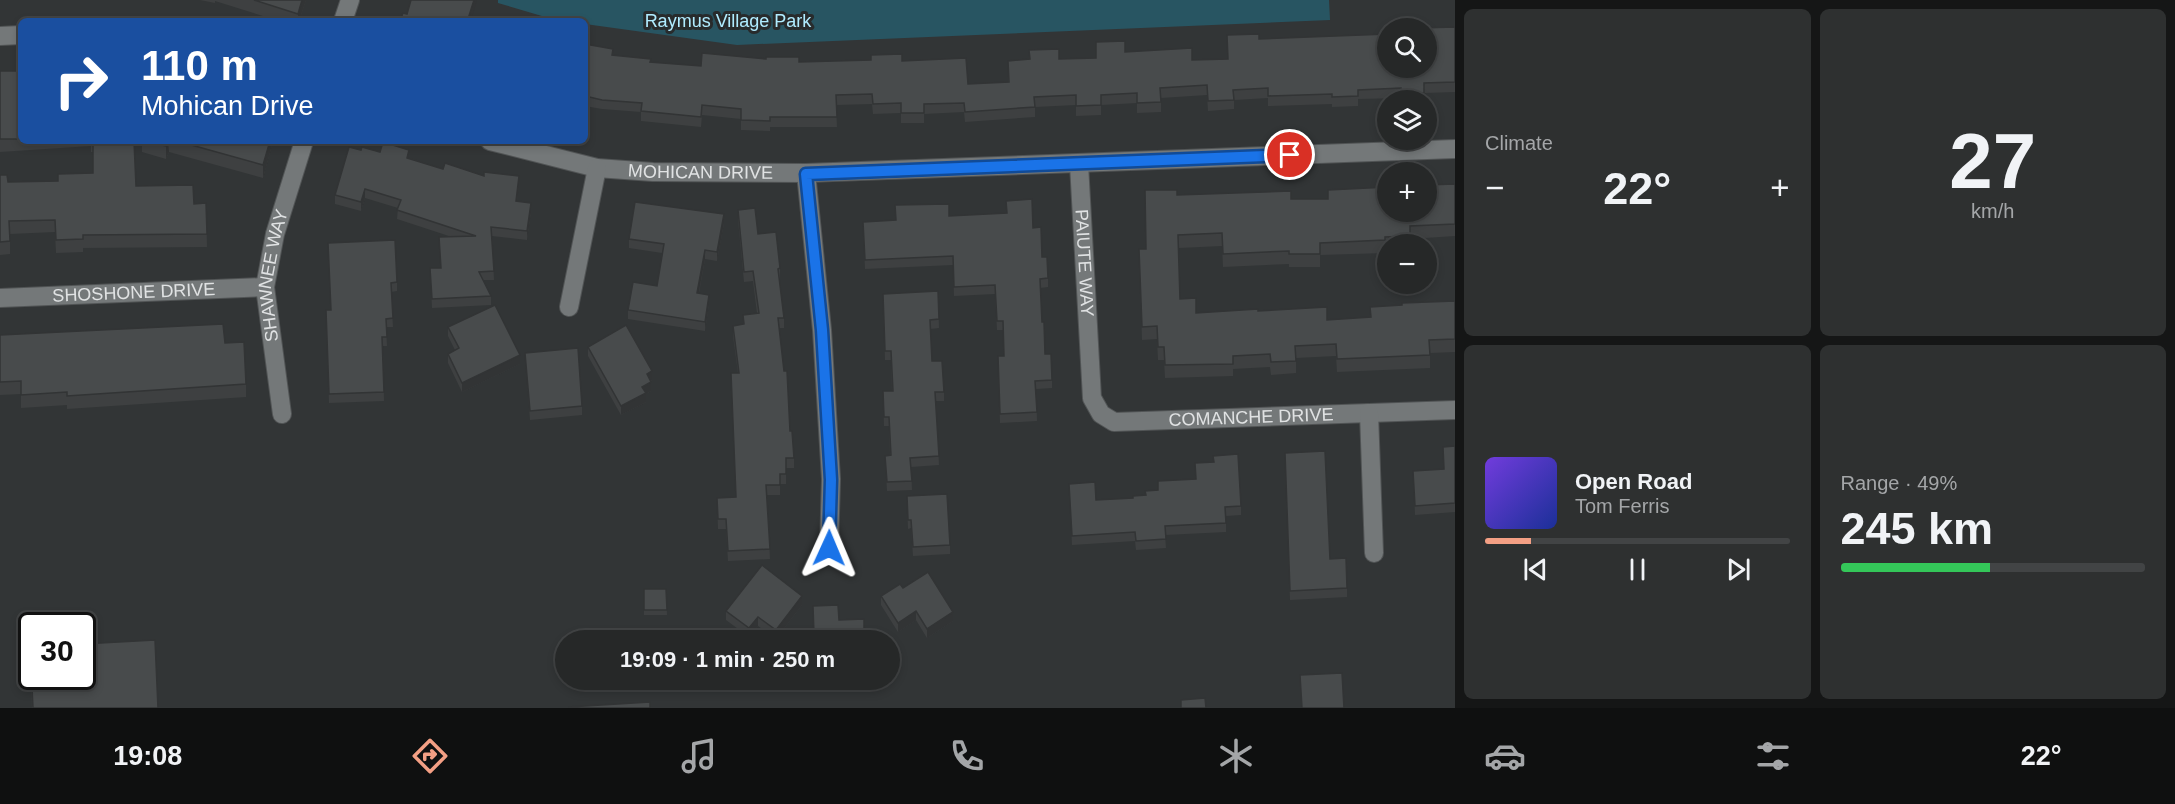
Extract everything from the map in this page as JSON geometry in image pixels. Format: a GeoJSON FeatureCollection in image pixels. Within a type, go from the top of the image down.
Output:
{"type":"FeatureCollection","features":[{"type":"Feature","properties":{"kind":"street"},"geometry":{"type":"LineString","coordinates":[[344,18],[350,0]]}},
{"type":"Feature","properties":{"kind":"street"},"geometry":{"type":"LineString","coordinates":[[0,36],[18,35]]}},
{"type":"Feature","properties":{"kind":"street","name":"SHAWNEE WAY"},"geometry":{"type":"LineString","coordinates":[[282,414],[265,287],[275,234],[303,144]]}},
{"type":"Feature","properties":{"kind":"street","name":"MOHICAN DRIVE"},"geometry":{"type":"LineString","coordinates":[[502,144],[597,168],[653,172],[806,174],[1455,149]]}},
{"type":"Feature","properties":{"kind":"street","name":"PAIUTE WAY"},"geometry":{"type":"LineString","coordinates":[[1079,164],[1090,363]]}},
{"type":"Feature","properties":{"kind":"street"},"geometry":{"type":"LineString","coordinates":[[568,307],[597,168]]}},
{"type":"Feature","properties":{"kind":"street"},"geometry":{"type":"LineString","coordinates":[[806,174],[822,330],[831,480],[829,548]]}},
{"type":"Feature","properties":{"kind":"street","name":"SHOSHONE DRIVE"},"geometry":{"type":"LineString","coordinates":[[0,298],[265,287]]}},
{"type":"Feature","properties":{"kind":"street","name":"COMANCHE DRIVE"},"geometry":{"type":"LineString","coordinates":[[1090,363],[1092,398],[1101,414],[1114,422],[1455,410]]}},
{"type":"Feature","properties":{"kind":"street"},"geometry":{"type":"LineString","coordinates":[[1369,413],[1374,553]]}},
{"type":"Feature","properties":{"kind":"green space","name":"Raymus Village Park"},"geometry":{"type":"Polygon","coordinates":[[[498,0],[1329,0],[1330,20],[737,45],[588,24],[588,18],[549,18],[498,3],[498,0]]]}},
{"type":"Feature","properties":{"kind":"building"},"geometry":{"type":"Polygon","coordinates":[[[254,0],[302,0],[298,14],[254,0]]]}},
{"type":"Feature","properties":{"kind":"building"},"geometry":{"type":"Polygon","coordinates":[[[411,0],[474,0],[468,18],[401,18],[403,13],[407,14],[411,0]]]}},
{"type":"Feature","properties":{"kind":"building"},"geometry":{"type":"Polygon","coordinates":[[[1455,27],[1455,82],[1424,83],[1424,90],[1401,90],[1401,88],[1358,90],[1358,96],[1332,97],[1332,94],[1268,96],[1268,88],[1233,90],[1234,100],[1208,101],[1207,85],[1160,88],[1161,102],[1137,103],[1137,93],[1101,95],[1101,105],[1076,106],[1076,95],[1034,97],[1035,107],[965,112],[964,103],[924,104],[924,113],[901,113],[901,103],[873,104],[872,94],[836,95],[837,117],[770,117],[770,121],[741,120],[741,109],[702,105],[701,117],[641,111],[642,103],[588,97],[588,45],[613,49],[612,55],[651,59],[650,62],[701,66],[702,53],[766,59],[766,57],[799,57],[799,62],[871,60],[871,55],[902,54],[902,61],[966,58],[968,84],[1009,82],[1008,61],[1030,59],[1029,50],[1059,49],[1059,59],[1096,58],[1096,42],[1125,41],[1125,52],[1192,48],[1192,60],[1228,59],[1227,35],[1259,34],[1259,39],[1377,34],[1377,78],[1437,78],[1437,28],[1455,27]]]}},
{"type":"Feature","properties":{"kind":"building"},"geometry":{"type":"Polygon","coordinates":[[[0,71],[18,71],[18,139],[0,139],[0,71]]]}},
{"type":"Feature","properties":{"kind":"building"},"geometry":{"type":"Polygon","coordinates":[[[93,144],[134,144],[136,186],[193,185],[194,204],[206,203],[207,234],[83,235],[83,239],[56,240],[55,220],[9,221],[10,241],[0,242],[0,175],[7,175],[8,182],[58,181],[58,174],[93,173],[93,144]]]}},
{"type":"Feature","properties":{"kind":"building"},"geometry":{"type":"Polygon","coordinates":[[[188,144],[269,144],[263,165],[188,144]]]}},
{"type":"Feature","properties":{"kind":"building"},"geometry":{"type":"Polygon","coordinates":[[[382,144],[390,144],[409,150],[407,158],[443,169],[445,163],[484,176],[484,172],[519,176],[516,201],[531,203],[527,231],[491,227],[494,271],[479,272],[491,296],[432,299],[430,268],[441,268],[439,237],[476,236],[397,210],[401,200],[365,189],[361,202],[335,195],[349,147],[361,150],[362,147],[380,152],[382,144]]]}},
{"type":"Feature","properties":{"kind":"building"},"geometry":{"type":"Polygon","coordinates":[[[1455,184],[1455,224],[1410,226],[1410,234],[1377,234],[1377,240],[1320,243],[1320,254],[1289,254],[1289,251],[1223,254],[1222,233],[1178,235],[1180,299],[1196,298],[1196,313],[1327,307],[1327,320],[1371,317],[1370,307],[1455,301],[1455,339],[1429,340],[1430,355],[1337,359],[1336,344],[1295,346],[1296,361],[1271,362],[1270,354],[1233,356],[1233,364],[1165,365],[1164,347],[1158,347],[1157,326],[1142,327],[1139,249],[1146,249],[1145,190],[1177,190],[1177,195],[1291,191],[1291,199],[1328,199],[1328,190],[1377,188],[1377,222],[1437,222],[1437,185],[1455,184]]]}},
{"type":"Feature","properties":{"kind":"building"},"geometry":{"type":"Polygon","coordinates":[[[1032,199],[1033,228],[1041,227],[1042,257],[1047,257],[1048,278],[1040,279],[1045,354],[1051,354],[1052,380],[1035,381],[1037,412],[1000,414],[998,356],[1004,356],[1003,321],[997,321],[995,285],[954,287],[953,256],[865,260],[863,222],[896,220],[895,205],[949,204],[949,216],[1007,213],[1006,201],[1032,199]]]}},
{"type":"Feature","properties":{"kind":"building"},"geometry":{"type":"Polygon","coordinates":[[[635,202],[724,214],[717,252],[705,250],[697,293],[709,295],[705,322],[628,310],[633,282],[657,286],[664,244],[629,239],[635,202]]]}},
{"type":"Feature","properties":{"kind":"building"},"geometry":{"type":"Polygon","coordinates":[[[755,208],[758,234],[776,232],[784,318],[778,318],[784,371],[787,371],[790,431],[792,431],[794,458],[786,458],[786,474],[780,474],[780,485],[766,485],[770,549],[728,551],[726,519],[718,519],[717,498],[736,497],[731,373],[739,373],[733,326],[744,324],[743,315],[759,313],[753,271],[744,272],[738,210],[755,208]]]}},
{"type":"Feature","properties":{"kind":"building"},"geometry":{"type":"Polygon","coordinates":[[[395,240],[397,282],[391,283],[393,318],[386,319],[387,337],[382,337],[384,392],[329,394],[326,310],[331,310],[328,243],[395,240]]]}},
{"type":"Feature","properties":{"kind":"building"},"geometry":{"type":"Polygon","coordinates":[[[938,291],[939,319],[930,320],[932,361],[942,361],[944,392],[935,392],[939,456],[910,458],[912,481],[887,482],[885,456],[891,455],[889,417],[884,417],[883,391],[893,391],[891,351],[885,351],[883,294],[938,291]]]}},
{"type":"Feature","properties":{"kind":"building"},"geometry":{"type":"Polygon","coordinates":[[[495,305],[520,355],[462,383],[448,354],[459,348],[448,327],[495,305]]]}},
{"type":"Feature","properties":{"kind":"building"},"geometry":{"type":"Polygon","coordinates":[[[223,324],[225,343],[244,342],[246,384],[67,396],[67,392],[21,395],[21,381],[0,382],[0,335],[223,324]]]}},
{"type":"Feature","properties":{"kind":"building"},"geometry":{"type":"Polygon","coordinates":[[[626,325],[652,371],[647,374],[651,382],[642,387],[646,393],[621,406],[588,347],[626,325]]]}},
{"type":"Feature","properties":{"kind":"building"},"geometry":{"type":"Polygon","coordinates":[[[578,348],[582,406],[530,411],[525,353],[578,348]]]}},
{"type":"Feature","properties":{"kind":"building"},"geometry":{"type":"Polygon","coordinates":[[[1455,446],[1455,503],[1415,506],[1413,471],[1444,469],[1443,447],[1455,446]]]}},
{"type":"Feature","properties":{"kind":"building"},"geometry":{"type":"Polygon","coordinates":[[[1325,451],[1330,559],[1346,558],[1347,588],[1290,591],[1285,453],[1325,451]]]}},
{"type":"Feature","properties":{"kind":"building"},"geometry":{"type":"Polygon","coordinates":[[[1238,454],[1241,506],[1225,507],[1226,523],[1165,526],[1166,539],[1136,541],[1135,532],[1072,536],[1069,484],[1095,482],[1096,500],[1133,498],[1133,496],[1146,495],[1145,491],[1158,490],[1158,481],[1196,479],[1195,463],[1214,462],[1213,456],[1238,454]]]}},
{"type":"Feature","properties":{"kind":"building"},"geometry":{"type":"Polygon","coordinates":[[[947,494],[950,545],[913,547],[911,520],[908,520],[907,496],[947,494]]]}},
{"type":"Feature","properties":{"kind":"building"},"geometry":{"type":"Polygon","coordinates":[[[762,565],[802,596],[776,630],[758,617],[749,628],[726,611],[762,565]]]}},
{"type":"Feature","properties":{"kind":"building"},"geometry":{"type":"Polygon","coordinates":[[[928,572],[953,612],[927,629],[916,611],[898,623],[881,596],[900,584],[903,588],[928,572]]]}},
{"type":"Feature","properties":{"kind":"building"},"geometry":{"type":"Polygon","coordinates":[[[644,589],[666,589],[667,610],[644,610],[644,589]]]}},
{"type":"Feature","properties":{"kind":"building"},"geometry":{"type":"Polygon","coordinates":[[[838,605],[839,620],[864,619],[864,630],[814,630],[813,606],[838,605]]]}},
{"type":"Feature","properties":{"kind":"building"},"geometry":{"type":"Polygon","coordinates":[[[155,640],[158,708],[33,708],[32,690],[96,690],[96,643],[155,640]]]}},
{"type":"Feature","properties":{"kind":"building"},"geometry":{"type":"Polygon","coordinates":[[[1342,673],[1344,708],[1302,708],[1300,675],[1342,673]]]}},
{"type":"Feature","properties":{"kind":"building"},"geometry":{"type":"Polygon","coordinates":[[[1205,698],[1206,708],[1181,708],[1181,700],[1205,698]]]}},
{"type":"Feature","properties":{"kind":"building"},"geometry":{"type":"Polygon","coordinates":[[[650,702],[650,708],[569,708],[569,707],[650,702]]]}},
{"type":"Feature","properties":{"kind":"route"},"geometry":{"type":"LineString","coordinates":[[829,548],[831,480],[822,330],[806,174],[1290,155]]}}]}
